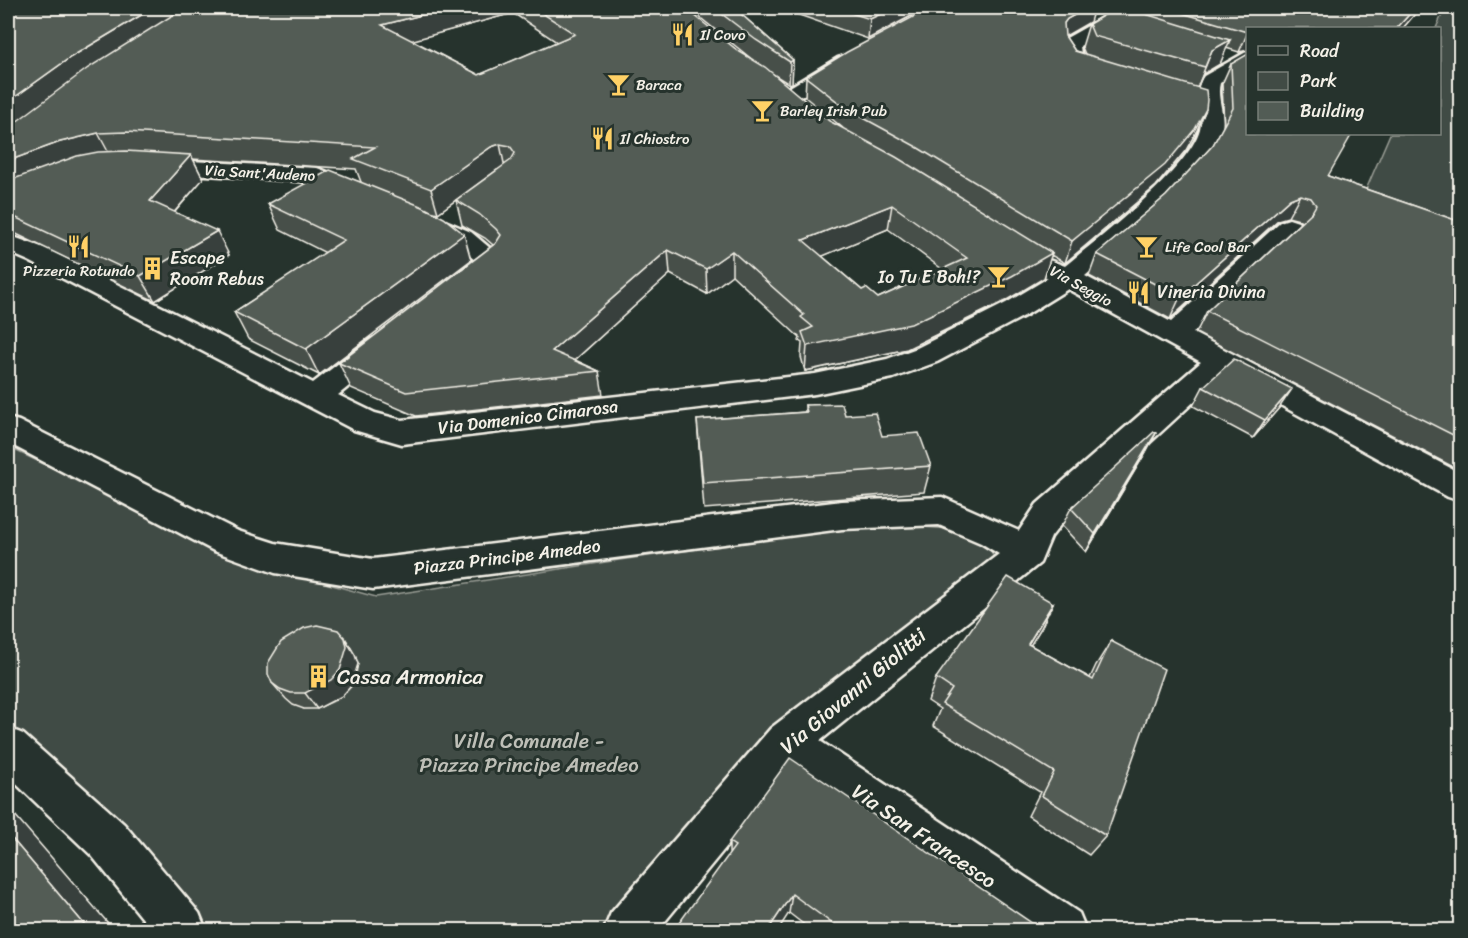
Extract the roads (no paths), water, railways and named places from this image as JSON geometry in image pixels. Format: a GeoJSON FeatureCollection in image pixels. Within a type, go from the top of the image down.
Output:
{"type":"FeatureCollection","features":[{"type":"Feature","properties":{"kind":"street"},"geometry":{"type":"LineString","coordinates":[[1294,27],[1314,8]]}},
{"type":"Feature","properties":{"kind":"street"},"geometry":{"type":"LineString","coordinates":[[1111,75],[1078,66],[1071,55],[1070,44],[1101,16],[1132,26]]}},
{"type":"Feature","properties":{"kind":"street"},"geometry":{"type":"LineString","coordinates":[[805,112],[780,91],[866,50]]}},
{"type":"Feature","properties":{"kind":"street"},"geometry":{"type":"LineString","coordinates":[[1219,54],[1244,59]]}},
{"type":"Feature","properties":{"kind":"street","name":"Via Domenico Cimarosa"},"geometry":{"type":"LineString","coordinates":[[8,243],[38,255],[365,422],[402,432],[815,384],[893,368],[927,355],[1016,309],[1067,278],[1151,206],[1179,178],[1199,151],[1211,129],[1200,101],[1207,93],[1211,80],[1244,59]]}},
{"type":"Feature","properties":{"kind":"street","name":"Via Sant'Audeno"},"geometry":{"type":"LineString","coordinates":[[130,165],[317,175],[389,205],[450,219],[462,237],[491,260],[445,296]]}},
{"type":"Feature","properties":{"kind":"street"},"geometry":{"type":"LineString","coordinates":[[1173,336],[1288,227]]}},
{"type":"Feature","properties":{"kind":"street","name":"Via Seggio"},"geometry":{"type":"LineString","coordinates":[[1032,258],[1173,336],[1461,488]]}},
{"type":"Feature","properties":{"kind":"street"},"geometry":{"type":"LineString","coordinates":[[315,397],[398,332]]}},
{"type":"Feature","properties":{"kind":"street"},"geometry":{"type":"LineString","coordinates":[[1027,553],[1036,531],[1049,514],[1221,360]]}},
{"type":"Feature","properties":{"kind":"street","name":"Piazza Principe Amedeo"},"geometry":{"type":"LineString","coordinates":[[8,429],[226,541],[275,558],[373,574],[842,515],[899,513],[942,512],[993,533],[1027,553]]}},
{"type":"Feature","properties":{"kind":"street","name":"Via Giovanni Giolitti"},"geometry":{"type":"LineString","coordinates":[[628,930],[786,742],[1027,553]]}},
{"type":"Feature","properties":{"kind":"street","name":"Via San Francesco"},"geometry":{"type":"LineString","coordinates":[[786,742],[1062,930]]}},
{"type":"Feature","properties":{"kind":"street"},"geometry":{"type":"LineString","coordinates":[[8,748],[108,840],[182,930]]}},
{"type":"Feature","properties":{"kind":"place","name":"Il Covo"},"geometry":{"type":"Point","coordinates":[682,35]}},
{"type":"Feature","properties":{"kind":"place","name":"Baraca"},"geometry":{"type":"Point","coordinates":[618,85]}},
{"type":"Feature","properties":{"kind":"place","name":"Barley Irish Pub"},"geometry":{"type":"Point","coordinates":[762,111]}},
{"type":"Feature","properties":{"kind":"place","name":"Il Chiostro"},"geometry":{"type":"Point","coordinates":[602,139]}},
{"type":"Feature","properties":{"kind":"place","name":"Pizzeria Rotundo"},"geometry":{"type":"Point","coordinates":[79,247]}},
{"type":"Feature","properties":{"kind":"place","name":"Life Cool Bar"},"geometry":{"type":"Point","coordinates":[1147,247]}},
{"type":"Feature","properties":{"kind":"place","name":"Escape Room Rebus"},"geometry":{"type":"Point","coordinates":[152,268]}},
{"type":"Feature","properties":{"kind":"place","name":"Io Tu E Boh!?"},"geometry":{"type":"Point","coordinates":[998,277]}},
{"type":"Feature","properties":{"kind":"place","name":"Vineria Divina"},"geometry":{"type":"Point","coordinates":[1139,292]}},
{"type":"Feature","properties":{"kind":"place","name":"Cassa Armonica"},"geometry":{"type":"Point","coordinates":[319,677]}},
{"type":"Feature","properties":{"kind":"park label","name":"Villa Comunale - Piazza Principe Amedeo"},"geometry":{"type":"Point","coordinates":[529,753]}}]}
